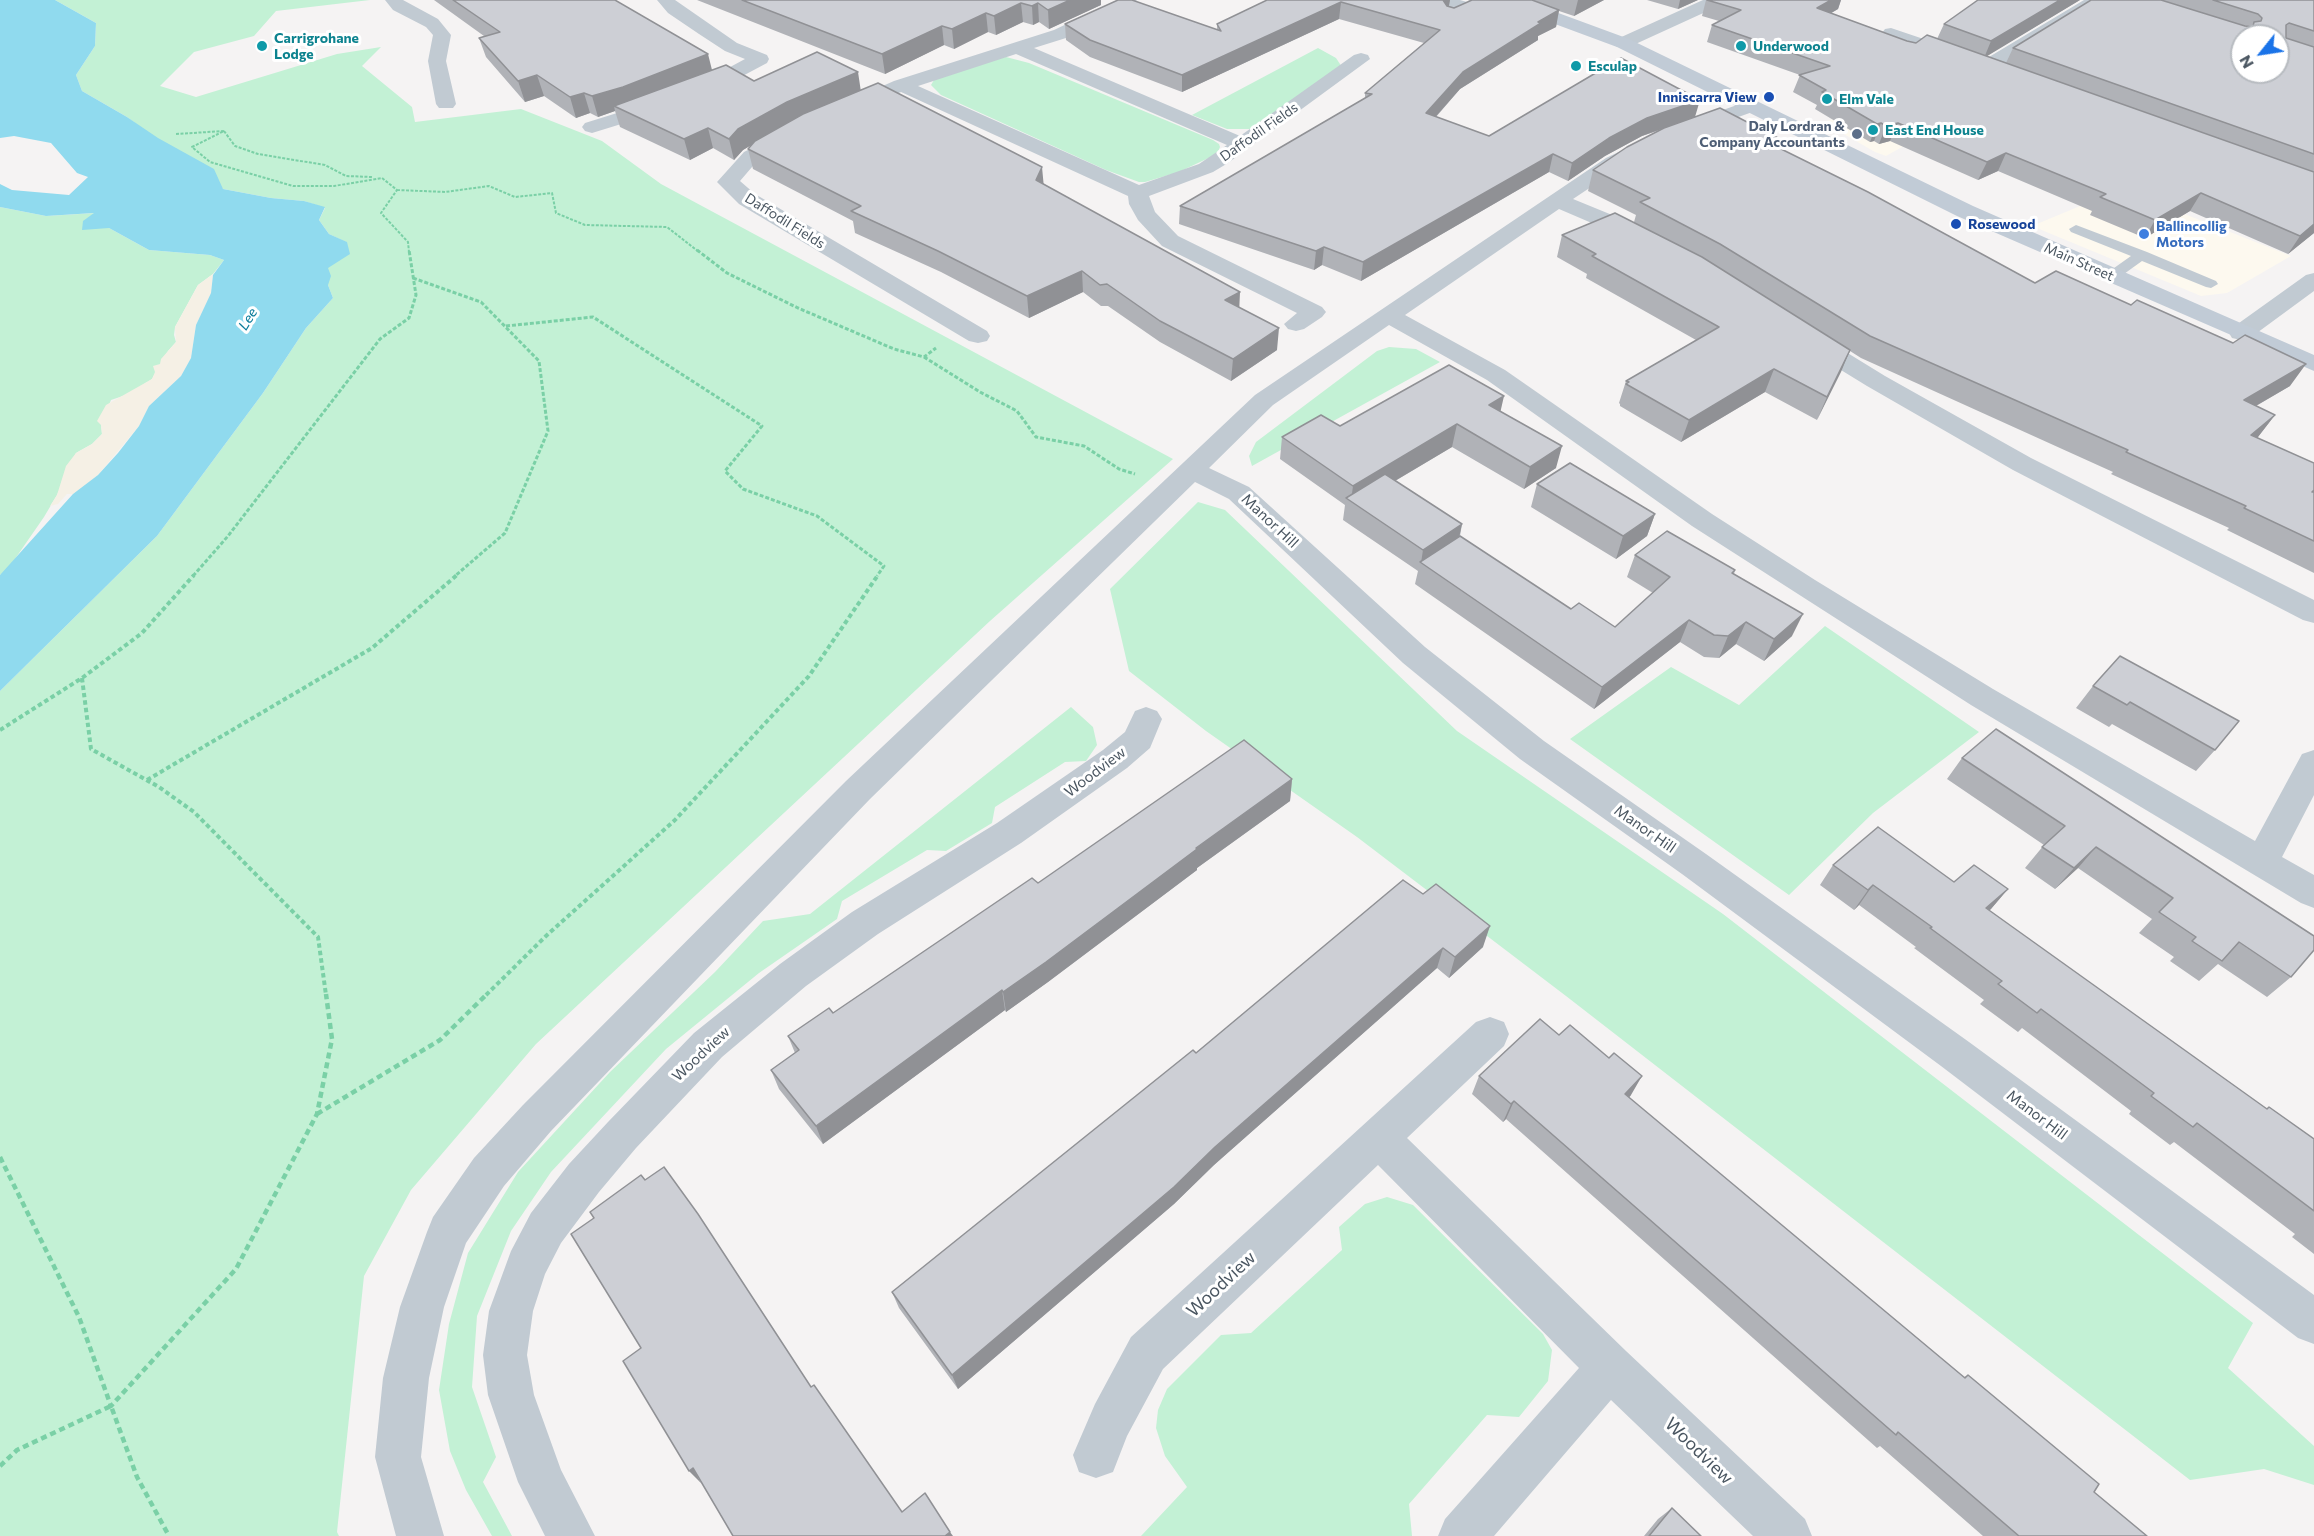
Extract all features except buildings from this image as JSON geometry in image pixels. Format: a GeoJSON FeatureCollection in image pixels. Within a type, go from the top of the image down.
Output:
{"type":"FeatureCollection","features":[{"type":"Feature","properties":{"kind":"main road","name":"Main Street"},"geometry":{"type":"LineString","coordinates":[[1507,0],[1623,44],[1955,207],[2314,364]]}},
{"type":"Feature","properties":{"kind":"street"},"geometry":{"type":"LineString","coordinates":[[394,0],[399,6],[432,23],[442,35],[437,61],[446,104]]}},
{"type":"Feature","properties":{"kind":"street"},"geometry":{"type":"LineString","coordinates":[[592,127],[637,113],[712,84],[760,59],[731,46],[705,30],[674,9],[666,0]]}},
{"type":"Feature","properties":{"kind":"street"},"geometry":{"type":"LineString","coordinates":[[829,116],[901,85],[1060,34],[1116,9],[1128,0]]}},
{"type":"Feature","properties":{"kind":"street"},"geometry":{"type":"LineString","coordinates":[[1441,0],[1468,8],[1452,17]]}},
{"type":"Feature","properties":{"kind":"street"},"geometry":{"type":"LineString","coordinates":[[1623,44],[1717,0]]}},
{"type":"Feature","properties":{"kind":"street"},"geometry":{"type":"LineString","coordinates":[[1986,67],[2096,0]]}},
{"type":"Feature","properties":{"kind":"street"},"geometry":{"type":"LineString","coordinates":[[1891,33],[2008,75]]}},
{"type":"Feature","properties":{"kind":"street"},"geometry":{"type":"LineString","coordinates":[[1017,48],[1243,145]]}},
{"type":"Feature","properties":{"kind":"street","name":"Daffodil Fields"},"geometry":{"type":"LineString","coordinates":[[1138,193],[1206,168],[1243,145],[1361,59]]}},
{"type":"Feature","properties":{"kind":"street"},"geometry":{"type":"LineString","coordinates":[[901,85],[1138,193],[1140,204],[1146,215],[1170,242],[1314,312],[1296,324]]}},
{"type":"Feature","properties":{"kind":"street"},"geometry":{"type":"LineString","coordinates":[[420,1536],[398,1457],[406,1378],[422,1307],[448,1232],[489,1172],[537,1118],[858,790],[1264,400],[1613,162],[1661,139],[1751,106]]}},
{"type":"Feature","properties":{"kind":"street","name":"Daffodil Fields"},"geometry":{"type":"LineString","coordinates":[[809,124],[751,156],[729,182],[747,199],[970,331]]}},
{"type":"Feature","properties":{"kind":"street"},"geometry":{"type":"LineString","coordinates":[[1558,201],[1608,222],[1661,250]]}},
{"type":"Feature","properties":{"kind":"street"},"geometry":{"type":"LineString","coordinates":[[2241,333],[2314,280]]}},
{"type":"Feature","properties":{"kind":"street"},"geometry":{"type":"LineString","coordinates":[[1388,315],[1496,375],[1702,520],[1805,587],[1982,697],[2314,892]]}},
{"type":"Feature","properties":{"kind":"street"},"geometry":{"type":"LineString","coordinates":[[1784,325],[1876,381],[2022,464],[2314,613]]}},
{"type":"Feature","properties":{"kind":"street","name":"Manor Hill"},"geometry":{"type":"LineString","coordinates":[[1183,477],[1239,493],[1414,655],[1532,750],[1694,864],[1945,1047],[2314,1322]]}},
{"type":"Feature","properties":{"kind":"street","name":"Woodview"},"geometry":{"type":"LineString","coordinates":[[571,1536],[545,1490],[538,1472],[511,1395],[505,1355],[511,1311],[526,1266],[546,1228],[584,1178],[622,1135],[708,1045],[793,975],[866,924],[1009,833],[1107,765],[1138,739],[1146,719]]}},
{"type":"Feature","properties":{"kind":"street"},"geometry":{"type":"LineString","coordinates":[[2262,861],[2314,763]]}},
{"type":"Feature","properties":{"kind":"street","name":"Woodview"},"geometry":{"type":"LineString","coordinates":[[1096,1455],[1111,1420],[1147,1353],[1490,1034]]}},
{"type":"Feature","properties":{"kind":"street","name":"Woodview"},"geometry":{"type":"LineString","coordinates":[[1379,1138],[1610,1367],[1788,1536]]}},
{"type":"Feature","properties":{"kind":"street"},"geometry":{"type":"LineString","coordinates":[[1462,1536],[1610,1367]]}},
{"type":"Feature","properties":{"kind":"lane"},"geometry":{"type":"LineString","coordinates":[[2076,229],[2211,284]]}},
{"type":"Feature","properties":{"kind":"lane"},"geometry":{"type":"LineString","coordinates":[[2112,276],[2142,255]]}},
{"type":"Feature","properties":{"kind":"path"},"geometry":{"type":"LineString","coordinates":[[176,134],[224,131]]}},
{"type":"Feature","properties":{"kind":"path"},"geometry":{"type":"LineString","coordinates":[[224,131],[192,147],[210,162],[293,186],[334,186],[382,178]]}},
{"type":"Feature","properties":{"kind":"path"},"geometry":{"type":"LineString","coordinates":[[224,131],[236,146],[258,154],[325,165],[346,176],[382,178],[397,190],[446,192],[489,186],[515,197],[552,193],[556,213],[585,225],[667,227],[727,273],[798,308],[883,344],[924,357],[980,392],[1017,411],[1036,437],[1084,446],[1119,469],[1183,477]]}},
{"type":"Feature","properties":{"kind":"path"},"geometry":{"type":"LineString","coordinates":[[0,730],[82,678],[142,633],[228,536],[380,339],[409,318],[416,295],[408,242],[381,213],[397,190]]}},
{"type":"Feature","properties":{"kind":"path"},"geometry":{"type":"LineString","coordinates":[[147,780],[372,648],[505,533],[548,431],[539,361],[481,302],[413,278]]}},
{"type":"Feature","properties":{"kind":"path"},"geometry":{"type":"LineString","coordinates":[[316,1114],[440,1040],[546,936],[675,820],[809,676],[884,566],[817,516],[743,489],[725,471],[762,426],[593,317],[506,326]]}},
{"type":"Feature","properties":{"kind":"path"},"geometry":{"type":"LineString","coordinates":[[924,357],[970,331]]}},
{"type":"Feature","properties":{"kind":"path"},"geometry":{"type":"LineString","coordinates":[[0,1466],[17,1450],[111,1406],[236,1269],[316,1114],[332,1039],[318,937],[194,812],[147,780],[91,749],[82,678]]}},
{"type":"Feature","properties":{"kind":"path"},"geometry":{"type":"LineString","coordinates":[[0,1157],[79,1317],[137,1477],[169,1536]]}},
{"type":"Feature","properties":{"kind":"shaded area"},"geometry":{"type":"Polygon","coordinates":[[[1905,99],[1952,119],[1886,156],[1823,122],[1905,99]]]}},
{"type":"Feature","properties":{"kind":"shaded area","name":"Ballincollig Motors"},"geometry":{"type":"Polygon","coordinates":[[[2121,189],[2291,256],[2227,293],[2201,296],[2032,226],[2121,189]]]}},
{"type":"Feature","properties":{"kind":"green space"},"geometry":{"type":"Polygon","coordinates":[[[55,0],[370,0],[276,11],[254,36],[194,52],[160,86],[196,97],[337,54],[381,47],[362,66],[412,107],[415,122],[521,109],[602,141],[661,184],[1173,459],[990,621],[536,1044],[411,1190],[364,1276],[337,1532],[339,1536],[0,1536],[0,691],[157,536],[263,393],[306,328],[333,298],[328,285],[327,268],[346,242],[329,234],[319,220],[325,208],[304,201],[271,198],[223,189],[127,117],[82,91],[76,75],[95,46],[96,23],[55,0]]]}},
{"type":"Feature","properties":{"kind":"green space"},"geometry":{"type":"Polygon","coordinates":[[[1318,48],[1336,58],[1342,67],[1252,129],[1227,129],[1192,115],[1318,48]]]}},
{"type":"Feature","properties":{"kind":"green space"},"geometry":{"type":"Polygon","coordinates":[[[1006,57],[1029,63],[1213,140],[1220,147],[1217,154],[1179,172],[1139,182],[1106,170],[941,95],[931,85],[934,80],[1006,57]]]}},
{"type":"Feature","properties":{"kind":"green space"},"geometry":{"type":"Polygon","coordinates":[[[0,207],[46,216],[96,213],[109,228],[149,250],[210,255],[224,260],[213,274],[198,285],[175,327],[176,342],[168,351],[152,379],[129,394],[111,400],[101,425],[102,434],[92,444],[76,453],[44,517],[8,569],[0,575],[0,207]]]}},
{"type":"Feature","properties":{"kind":"green space"},"geometry":{"type":"Polygon","coordinates":[[[1389,347],[1416,349],[1440,362],[1252,466],[1249,456],[1256,442],[1377,351],[1389,347]]]}},
{"type":"Feature","properties":{"kind":"green space"},"geometry":{"type":"Polygon","coordinates":[[[1198,502],[1225,510],[1457,731],[1723,914],[2253,1323],[2228,1368],[2314,1446],[2314,1485],[2264,1469],[2190,1480],[1566,996],[1357,837],[1206,731],[1129,671],[1110,589],[1198,502]]]}},
{"type":"Feature","properties":{"kind":"green space"},"geometry":{"type":"Polygon","coordinates":[[[1825,626],[1979,732],[1873,813],[1789,895],[1570,739],[1671,667],[1739,705],[1825,626]]]}},
{"type":"Feature","properties":{"kind":"green space"},"geometry":{"type":"Polygon","coordinates":[[[1071,707],[1093,727],[1097,745],[1086,761],[1065,762],[995,807],[992,823],[946,851],[927,850],[842,901],[837,919],[759,973],[666,1049],[551,1172],[511,1231],[477,1316],[472,1387],[496,1457],[483,1482],[512,1536],[492,1536],[466,1490],[450,1451],[439,1390],[449,1324],[468,1253],[518,1172],[610,1072],[715,972],[763,921],[810,914],[1071,707]]]}},
{"type":"Feature","properties":{"kind":"green space"},"geometry":{"type":"Polygon","coordinates":[[[1387,1197],[1413,1205],[1543,1334],[1552,1350],[1548,1381],[1519,1417],[1487,1415],[1409,1504],[1412,1536],[1141,1536],[1187,1487],[1165,1456],[1156,1428],[1158,1410],[1167,1389],[1221,1335],[1251,1333],[1342,1250],[1339,1227],[1365,1204],[1387,1197]]]}},
{"type":"Feature","properties":{"kind":"sand"},"geometry":{"type":"Polygon","coordinates":[[[213,274],[211,293],[196,325],[191,358],[181,376],[149,406],[139,426],[98,475],[73,494],[67,494],[58,504],[50,506],[57,495],[66,466],[76,453],[92,444],[102,434],[101,425],[97,421],[106,405],[152,379],[155,372],[153,366],[160,364],[161,359],[176,342],[175,327],[198,285],[213,274]]]}},
{"type":"Feature","properties":{"kind":"water","name":"Lee"},"geometry":{"type":"Polygon","coordinates":[[[0,0],[55,0],[96,23],[95,46],[76,75],[82,91],[158,138],[214,169],[223,189],[271,198],[304,201],[325,207],[319,220],[329,234],[347,242],[350,254],[328,268],[331,276],[328,285],[333,298],[306,328],[263,393],[157,536],[0,691],[0,575],[73,494],[98,475],[139,426],[149,406],[181,376],[191,358],[196,325],[211,293],[213,275],[224,260],[210,255],[149,250],[109,228],[82,230],[83,221],[94,213],[46,216],[0,207],[0,184],[12,190],[69,195],[88,177],[77,173],[51,143],[14,136],[0,138],[0,0]]]}},
{"type":"Feature","properties":{"kind":"place","name":"Carrigrohane Lodge"},"geometry":{"type":"Point","coordinates":[262,46]}},
{"type":"Feature","properties":{"kind":"place","name":"Underwood"},"geometry":{"type":"Point","coordinates":[1741,46]}},
{"type":"Feature","properties":{"kind":"place","name":"Esculap"},"geometry":{"type":"Point","coordinates":[1576,66]}},
{"type":"Feature","properties":{"kind":"place","name":"Inniscarra View"},"geometry":{"type":"Point","coordinates":[1769,97]}},
{"type":"Feature","properties":{"kind":"place","name":"Elm Vale"},"geometry":{"type":"Point","coordinates":[1827,99]}},
{"type":"Feature","properties":{"kind":"place","name":"East End House"},"geometry":{"type":"Point","coordinates":[1873,130]}},
{"type":"Feature","properties":{"kind":"place","name":"Daly Lordran & Company Accountants"},"geometry":{"type":"Point","coordinates":[1857,134]}},
{"type":"Feature","properties":{"kind":"place","name":"Rosewood"},"geometry":{"type":"Point","coordinates":[1956,224]}},
{"type":"Feature","properties":{"kind":"place","name":"Ballincollig Motors"},"geometry":{"type":"Point","coordinates":[2144,234]}}]}
